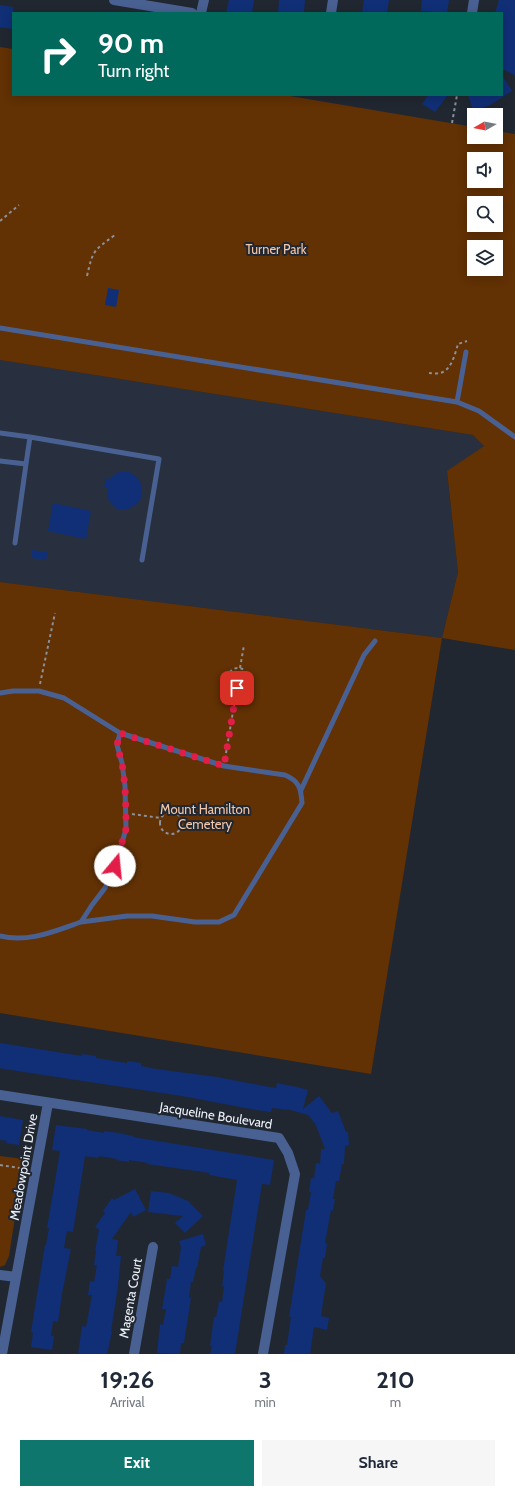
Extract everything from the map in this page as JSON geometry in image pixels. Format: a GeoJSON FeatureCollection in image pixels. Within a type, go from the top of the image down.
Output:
{"type":"FeatureCollection","features":[{"type":"Feature","properties":{"kind":"street"},"geometry":{"type":"LineString","coordinates":[[114,0],[186,12]]}},
{"type":"Feature","properties":{"kind":"street"},"geometry":{"type":"LineString","coordinates":[[201,12],[204,0]]}},
{"type":"Feature","properties":{"kind":"street"},"geometry":{"type":"LineString","coordinates":[[331,12],[333,0]]}},
{"type":"Feature","properties":{"kind":"street"},"geometry":{"type":"LineString","coordinates":[[472,12],[474,0]]}},
{"type":"Feature","properties":{"kind":"street","name":"Jacqueline Boulevard"},"geometry":{"type":"LineString","coordinates":[[0,1095],[279,1138],[288,1153],[295,1174],[263,1354]]}},
{"type":"Feature","properties":{"kind":"street","name":"Meadowpoint Drive"},"geometry":{"type":"LineString","coordinates":[[2,1354],[48,1103]]}},
{"type":"Feature","properties":{"kind":"street","name":"Magenta Court"},"geometry":{"type":"LineString","coordinates":[[134,1354],[153,1247]]}},
{"type":"Feature","properties":{"kind":"street"},"geometry":{"type":"LineString","coordinates":[[0,1275],[16,1277]]}},
{"type":"Feature","properties":{"kind":"lane"},"geometry":{"type":"LineString","coordinates":[[0,328],[457,402],[478,412],[515,437]]}},
{"type":"Feature","properties":{"kind":"lane"},"geometry":{"type":"LineString","coordinates":[[457,402],[466,352]]}},
{"type":"Feature","properties":{"kind":"lane"},"geometry":{"type":"LineString","coordinates":[[0,433],[159,459],[142,560]]}},
{"type":"Feature","properties":{"kind":"lane"},"geometry":{"type":"LineString","coordinates":[[15,543],[30,438]]}},
{"type":"Feature","properties":{"kind":"lane"},"geometry":{"type":"LineString","coordinates":[[0,461],[26,464]]}},
{"type":"Feature","properties":{"kind":"lane"},"geometry":{"type":"LineString","coordinates":[[301,790],[364,655],[375,641]]}},
{"type":"Feature","properties":{"kind":"lane"},"geometry":{"type":"LineString","coordinates":[[0,693],[13,691],[39,691],[64,698],[120,733],[224,766],[285,775],[294,779],[301,790],[302,804],[234,915],[219,922],[195,922],[152,916],[133,916],[81,922],[49,933],[20,939],[0,936]]}},
{"type":"Feature","properties":{"kind":"lane"},"geometry":{"type":"LineString","coordinates":[[81,922],[92,904],[105,888],[115,866],[126,829],[125,786],[122,763],[117,745],[120,733]]}},
{"type":"Feature","properties":{"kind":"path"},"geometry":{"type":"LineString","coordinates":[[452,123],[457,96]]}},
{"type":"Feature","properties":{"kind":"path"},"geometry":{"type":"LineString","coordinates":[[0,221],[18,205]]}},
{"type":"Feature","properties":{"kind":"path"},"geometry":{"type":"LineString","coordinates":[[87,276],[91,257],[96,249],[115,235]]}},
{"type":"Feature","properties":{"kind":"path"},"geometry":{"type":"LineString","coordinates":[[429,373],[441,373],[449,367],[455,355],[458,344],[467,341]]}},
{"type":"Feature","properties":{"kind":"path"},"geometry":{"type":"LineString","coordinates":[[39,691],[55,613]]}},
{"type":"Feature","properties":{"kind":"path"},"geometry":{"type":"LineString","coordinates":[[240,668],[244,645]]}},
{"type":"Feature","properties":{"kind":"path"},"geometry":{"type":"LineString","coordinates":[[240,668],[246,672],[248,681],[243,686],[237,688],[231,685],[229,676],[232,671],[240,668]]}},
{"type":"Feature","properties":{"kind":"path"},"geometry":{"type":"LineString","coordinates":[[224,766],[237,688]]}},
{"type":"Feature","properties":{"kind":"path"},"geometry":{"type":"LineString","coordinates":[[166,812],[177,813],[182,819],[182,827],[174,834],[167,833],[160,825],[161,818],[166,812]]}},
{"type":"Feature","properties":{"kind":"path"},"geometry":{"type":"LineString","coordinates":[[126,814],[161,818]]}},
{"type":"Feature","properties":{"kind":"path"},"geometry":{"type":"LineString","coordinates":[[0,1165],[36,1171]]}},
{"type":"Feature","properties":{"kind":"shaded area"},"geometry":{"type":"Polygon","coordinates":[[[0,360],[473,435],[484,446],[447,472],[458,572],[442,638],[0,582],[0,360]]]}},
{"type":"Feature","properties":{"kind":"green space","name":"Turner Park"},"geometry":{"type":"Polygon","coordinates":[[[0,47],[12,49],[12,96],[290,96],[467,126],[467,144],[503,144],[503,132],[515,134],[515,650],[442,638],[458,572],[447,471],[484,446],[473,435],[0,360],[0,47]]]}},
{"type":"Feature","properties":{"kind":"green space","name":"Mount Hamilton Cemetery"},"geometry":{"type":"Polygon","coordinates":[[[0,582],[442,638],[371,1074],[0,1013],[0,582]]]}},
{"type":"Feature","properties":{"kind":"green space"},"geometry":{"type":"Polygon","coordinates":[[[0,1156],[24,1159],[9,1256],[5,1265],[0,1267],[0,1156]]]}},
{"type":"Feature","properties":{"kind":"building"},"geometry":{"type":"Polygon","coordinates":[[[229,0],[254,0],[252,12],[226,12],[229,0]]]}},
{"type":"Feature","properties":{"kind":"building"},"geometry":{"type":"Polygon","coordinates":[[[279,0],[305,0],[304,12],[278,12],[279,0]]]}},
{"type":"Feature","properties":{"kind":"building"},"geometry":{"type":"Polygon","coordinates":[[[364,0],[389,0],[387,12],[362,12],[364,0]]]}},
{"type":"Feature","properties":{"kind":"building"},"geometry":{"type":"Polygon","coordinates":[[[422,0],[449,0],[447,12],[421,11],[422,0]]]}},
{"type":"Feature","properties":{"kind":"building"},"geometry":{"type":"Polygon","coordinates":[[[499,0],[515,0],[515,75],[503,69],[503,12],[495,12],[499,0]]]}},
{"type":"Feature","properties":{"kind":"building"},"geometry":{"type":"Polygon","coordinates":[[[0,5],[13,7],[12,29],[0,27],[0,5]]]}},
{"type":"Feature","properties":{"kind":"building"},"geometry":{"type":"Polygon","coordinates":[[[503,77],[512,91],[490,105],[482,108],[472,108],[468,96],[503,96],[503,77]]]}},
{"type":"Feature","properties":{"kind":"building"},"geometry":{"type":"Polygon","coordinates":[[[427,96],[447,96],[435,112],[422,104],[427,96]]]}},
{"type":"Feature","properties":{"kind":"building"},"geometry":{"type":"Polygon","coordinates":[[[108,288],[119,290],[116,307],[105,305],[108,288]]]}},
{"type":"Feature","properties":{"kind":"building"},"geometry":{"type":"Polygon","coordinates":[[[122,471],[129,472],[137,477],[142,486],[142,497],[137,504],[128,509],[117,509],[109,501],[107,494],[108,488],[104,487],[106,478],[110,479],[115,474],[122,471]]]}},
{"type":"Feature","properties":{"kind":"building"},"geometry":{"type":"Polygon","coordinates":[[[53,503],[91,511],[86,539],[48,531],[53,503]]]}},
{"type":"Feature","properties":{"kind":"building"},"geometry":{"type":"Polygon","coordinates":[[[32,550],[48,552],[46,560],[31,558],[32,550]]]}},
{"type":"Feature","properties":{"kind":"building"},"geometry":{"type":"Polygon","coordinates":[[[0,1043],[82,1056],[82,1054],[96,1056],[96,1058],[127,1063],[127,1061],[141,1063],[141,1066],[156,1069],[217,1077],[276,1088],[277,1083],[297,1087],[308,1090],[303,1109],[319,1096],[332,1113],[338,1111],[346,1132],[348,1132],[349,1145],[345,1146],[344,1164],[342,1164],[339,1181],[336,1181],[333,1211],[331,1210],[325,1243],[327,1244],[325,1258],[323,1258],[320,1276],[326,1283],[321,1316],[329,1318],[327,1330],[314,1327],[310,1354],[284,1354],[285,1345],[287,1345],[291,1317],[289,1317],[306,1210],[308,1210],[311,1192],[309,1192],[311,1178],[314,1178],[316,1163],[320,1164],[321,1149],[325,1149],[316,1125],[308,1115],[287,1109],[272,1108],[271,1112],[256,1110],[182,1096],[4,1069],[0,1068],[0,1043]]]}},
{"type":"Feature","properties":{"kind":"building"},"geometry":{"type":"Polygon","coordinates":[[[0,1116],[23,1120],[19,1145],[6,1143],[7,1141],[0,1140],[0,1116]]]}},
{"type":"Feature","properties":{"kind":"building"},"geometry":{"type":"Polygon","coordinates":[[[56,1125],[104,1133],[104,1131],[119,1133],[133,1137],[274,1160],[270,1185],[262,1184],[235,1354],[210,1354],[212,1346],[210,1346],[214,1317],[216,1317],[219,1302],[222,1302],[224,1286],[222,1286],[223,1271],[237,1180],[209,1175],[210,1173],[129,1160],[129,1162],[99,1156],[98,1158],[85,1156],[73,1232],[67,1231],[64,1248],[71,1249],[58,1322],[53,1321],[51,1336],[54,1336],[52,1350],[31,1347],[33,1333],[31,1332],[49,1228],[47,1228],[60,1151],[52,1150],[56,1125]]]}},
{"type":"Feature","properties":{"kind":"building"},"geometry":{"type":"Polygon","coordinates":[[[135,1189],[146,1210],[133,1217],[131,1212],[112,1239],[118,1240],[116,1256],[121,1256],[112,1332],[107,1354],[78,1354],[82,1326],[86,1327],[92,1295],[88,1295],[90,1281],[94,1282],[97,1265],[94,1265],[99,1229],[95,1227],[105,1213],[103,1211],[112,1198],[114,1200],[135,1189]]]}},
{"type":"Feature","properties":{"kind":"building"},"geometry":{"type":"Polygon","coordinates":[[[151,1191],[169,1193],[188,1201],[203,1216],[185,1233],[175,1223],[183,1216],[148,1212],[151,1191]]]}},
{"type":"Feature","properties":{"kind":"building"},"geometry":{"type":"Polygon","coordinates":[[[203,1234],[206,1245],[201,1247],[193,1282],[191,1282],[189,1298],[191,1298],[184,1343],[181,1343],[180,1354],[157,1353],[160,1324],[163,1325],[166,1309],[162,1309],[167,1279],[170,1279],[172,1266],[178,1267],[181,1247],[179,1241],[203,1234]]]}},
{"type":"Feature","properties":{"kind":"route"},"geometry":{"type":"LineString","coordinates":[[115,866],[126,829],[125,786],[122,763],[117,745],[120,733],[224,766],[237,688]]}}]}
